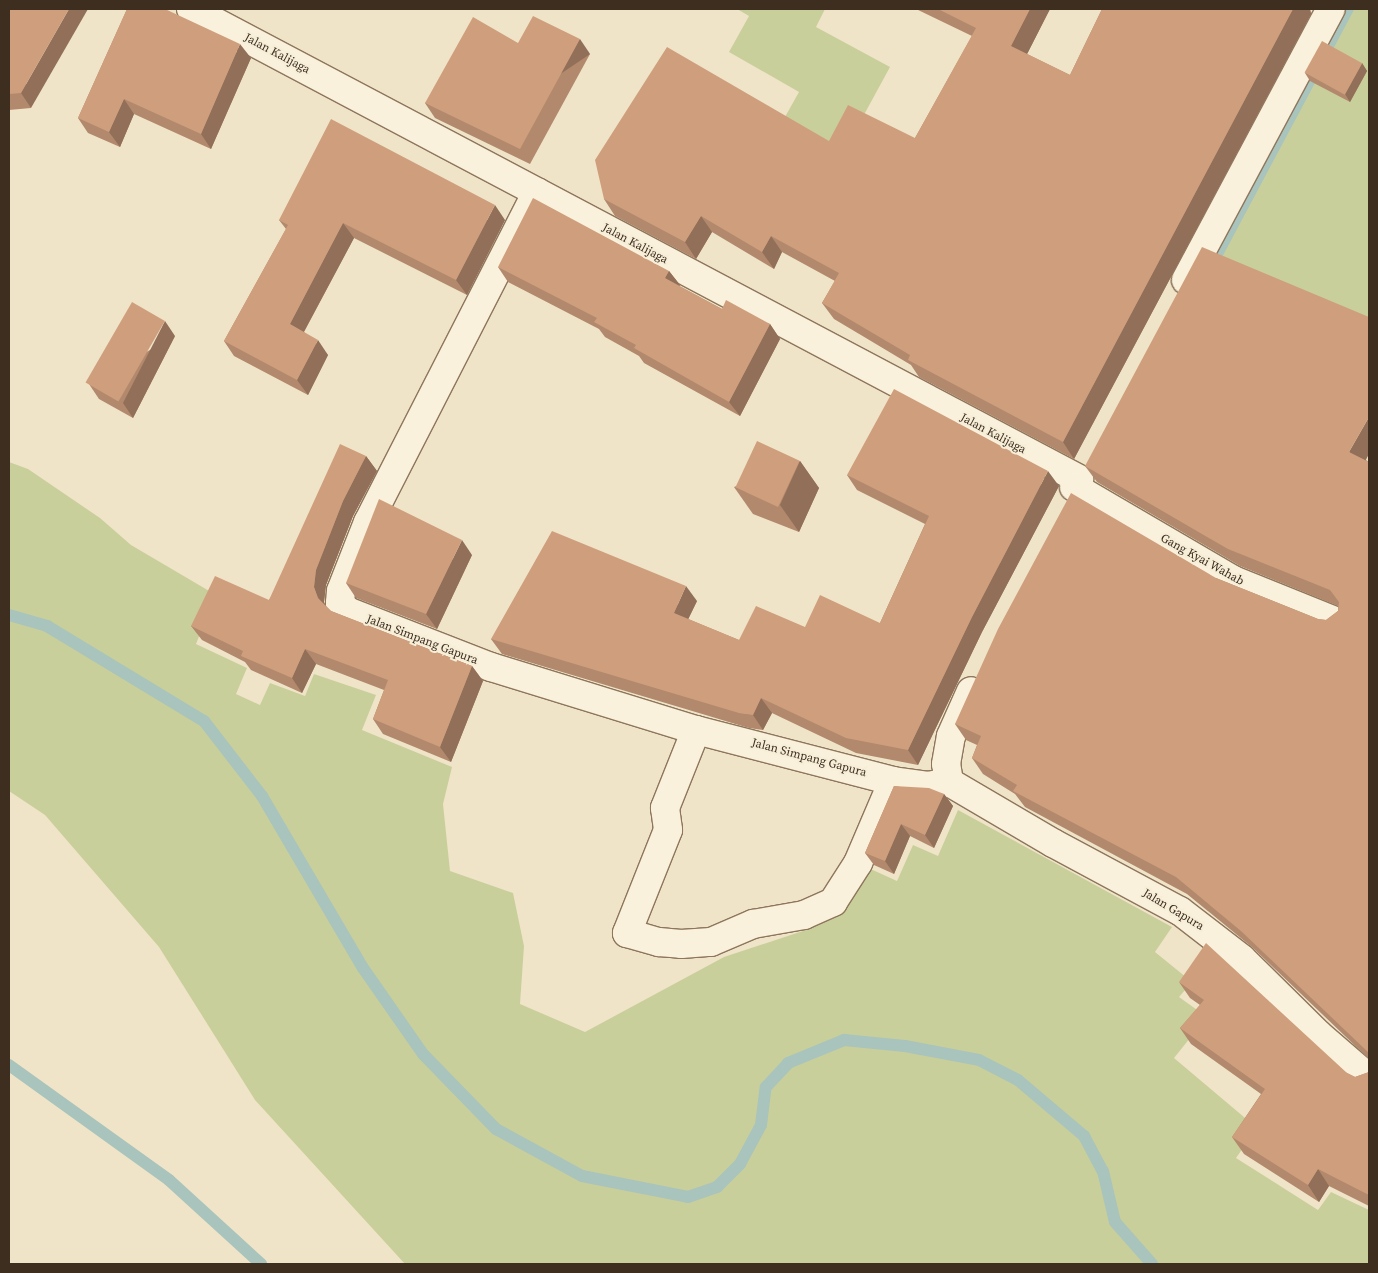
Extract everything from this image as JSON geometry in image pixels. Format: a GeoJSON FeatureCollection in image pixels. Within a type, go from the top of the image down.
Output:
{"type":"FeatureCollection","features":[{"type":"Feature","properties":{"kind":"street","name":"Jalan Kalijaga"},"geometry":{"type":"LineString","coordinates":[[191,9],[537,192],[1076,483]]}},
{"type":"Feature","properties":{"kind":"street"},"geometry":{"type":"LineString","coordinates":[[1172,306],[1331,9]]}},
{"type":"Feature","properties":{"kind":"street","name":"Jalan Simpang Gapura"},"geometry":{"type":"LineString","coordinates":[[537,192],[368,522],[340,590],[340,603],[347,611],[491,667],[696,730],[894,781],[928,786],[949,782]]}},
{"type":"Feature","properties":{"kind":"street"},"geometry":{"type":"LineString","coordinates":[[1061,513],[1093,453]]}},
{"type":"Feature","properties":{"kind":"street","name":"Gang Kyai Wahab"},"geometry":{"type":"LineString","coordinates":[[1076,483],[1233,580],[1335,622]]}},
{"type":"Feature","properties":{"kind":"street"},"geometry":{"type":"LineString","coordinates":[[949,782],[946,764],[951,736],[984,664]]}},
{"type":"Feature","properties":{"kind":"street"},"geometry":{"type":"LineString","coordinates":[[696,730],[664,808],[668,830],[628,933],[659,942],[681,944],[711,942],[753,924],[804,915],[833,902],[858,863],[894,781]]}},
{"type":"Feature","properties":{"kind":"street","name":"Jalan Gapura"},"geometry":{"type":"LineString","coordinates":[[949,782],[1053,843],[1180,911],[1242,959],[1318,1034],[1369,1078]]}},
{"type":"Feature","properties":{"kind":"green space"},"geometry":{"type":"Polygon","coordinates":[[[737,9],[825,9],[816,27],[890,67],[834,170],[781,124],[799,92],[729,52],[749,16],[737,9]]]}},
{"type":"Feature","properties":{"kind":"green space"},"geometry":{"type":"Polygon","coordinates":[[[1350,9],[1369,9],[1369,329],[1216,265],[1350,9]]]}},
{"type":"Feature","properties":{"kind":"green space"},"geometry":{"type":"Polygon","coordinates":[[[9,462],[28,469],[100,518],[131,545],[216,595],[196,644],[247,668],[236,694],[260,705],[270,683],[305,696],[314,674],[376,695],[362,730],[452,767],[443,804],[450,871],[513,893],[524,946],[520,1004],[585,1032],[724,957],[803,931],[842,908],[864,866],[897,881],[913,845],[938,856],[958,810],[1172,927],[1155,952],[1192,982],[1179,997],[1207,1017],[1174,1058],[1257,1128],[1236,1158],[1318,1210],[1331,1192],[1369,1210],[1369,1264],[405,1264],[255,1100],[159,947],[45,815],[9,791],[9,462]]]}},
{"type":"Feature","properties":{"kind":"building"},"geometry":{"type":"Polygon","coordinates":[[[9,9],[69,9],[21,93],[9,94],[9,9]]]}},
{"type":"Feature","properties":{"kind":"building"},"geometry":{"type":"Polygon","coordinates":[[[127,9],[165,9],[240,44],[201,134],[124,99],[109,132],[78,118],[127,9]]]}},
{"type":"Feature","properties":{"kind":"building"},"geometry":{"type":"Polygon","coordinates":[[[938,9],[1030,9],[1011,46],[1070,75],[1102,9],[1293,9],[1063,442],[908,360],[910,355],[822,303],[839,273],[771,236],[762,252],[701,216],[685,242],[604,199],[595,160],[667,47],[829,141],[848,105],[915,138],[976,28],[938,9]]]}},
{"type":"Feature","properties":{"kind":"building"},"geometry":{"type":"Polygon","coordinates":[[[533,16],[580,39],[520,149],[425,103],[473,17],[518,43],[533,16]]]}},
{"type":"Feature","properties":{"kind":"building"},"geometry":{"type":"Polygon","coordinates":[[[1322,41],[1362,63],[1345,95],[1305,72],[1322,41]]]}},
{"type":"Feature","properties":{"kind":"building"},"geometry":{"type":"Polygon","coordinates":[[[331,119],[495,205],[456,280],[343,223],[290,324],[318,340],[297,380],[224,341],[288,225],[279,220],[331,119]]]}},
{"type":"Feature","properties":{"kind":"building"},"geometry":{"type":"Polygon","coordinates":[[[533,198],[669,271],[665,278],[722,309],[726,300],[770,324],[729,402],[634,348],[636,345],[594,322],[597,318],[498,267],[533,198]]]}},
{"type":"Feature","properties":{"kind":"building"},"geometry":{"type":"Polygon","coordinates":[[[1202,247],[1369,317],[1369,417],[1349,452],[1369,462],[1369,1053],[1241,931],[1176,877],[1013,791],[1017,785],[972,758],[981,736],[955,724],[998,629],[1071,493],[1216,578],[1318,619],[1326,620],[1338,611],[1339,602],[1330,590],[1228,549],[1085,466],[1202,247]]]}},
{"type":"Feature","properties":{"kind":"building"},"geometry":{"type":"Polygon","coordinates":[[[132,302],[165,321],[118,402],[86,383],[132,302]]]}},
{"type":"Feature","properties":{"kind":"building"},"geometry":{"type":"Polygon","coordinates":[[[894,389],[1048,471],[972,617],[908,750],[846,738],[761,698],[753,715],[739,713],[491,639],[552,531],[686,586],[674,613],[739,640],[756,606],[805,627],[820,595],[880,623],[929,516],[847,475],[894,389]]]}},
{"type":"Feature","properties":{"kind":"building"},"geometry":{"type":"Polygon","coordinates":[[[757,441],[800,461],[778,507],[735,487],[757,441]]]}},
{"type":"Feature","properties":{"kind":"building"},"geometry":{"type":"Polygon","coordinates":[[[340,444],[366,456],[343,501],[316,570],[314,587],[318,598],[331,611],[472,666],[440,747],[373,719],[388,680],[305,649],[292,678],[241,656],[243,651],[191,626],[215,576],[269,600],[340,444]]]}},
{"type":"Feature","properties":{"kind":"building"},"geometry":{"type":"Polygon","coordinates":[[[379,499],[462,540],[426,614],[346,583],[379,499]]]}},
{"type":"Feature","properties":{"kind":"building"},"geometry":{"type":"Polygon","coordinates":[[[894,786],[929,788],[944,794],[925,835],[901,824],[885,861],[865,853],[894,786]]]}},
{"type":"Feature","properties":{"kind":"building"},"geometry":{"type":"Polygon","coordinates":[[[1206,943],[1347,1073],[1355,1077],[1369,1072],[1369,1195],[1318,1169],[1308,1185],[1232,1137],[1265,1089],[1180,1028],[1204,1000],[1179,982],[1206,943]]]}},
{"type":"Feature","properties":{"kind":"waterway"},"geometry":{"type":"LineString","coordinates":[[1210,267],[1348,9]]}},
{"type":"Feature","properties":{"kind":"waterway"},"geometry":{"type":"LineString","coordinates":[[9,615],[47,626],[204,721],[262,796],[363,968],[423,1054],[496,1129],[582,1176],[688,1197],[717,1187],[740,1164],[761,1125],[766,1087],[788,1063],[844,1040],[905,1046],[979,1060],[1018,1080],[1084,1136],[1103,1171],[1115,1222],[1152,1264]]}},
{"type":"Feature","properties":{"kind":"waterway"},"geometry":{"type":"LineString","coordinates":[[9,1065],[169,1180],[261,1264]]}}]}
